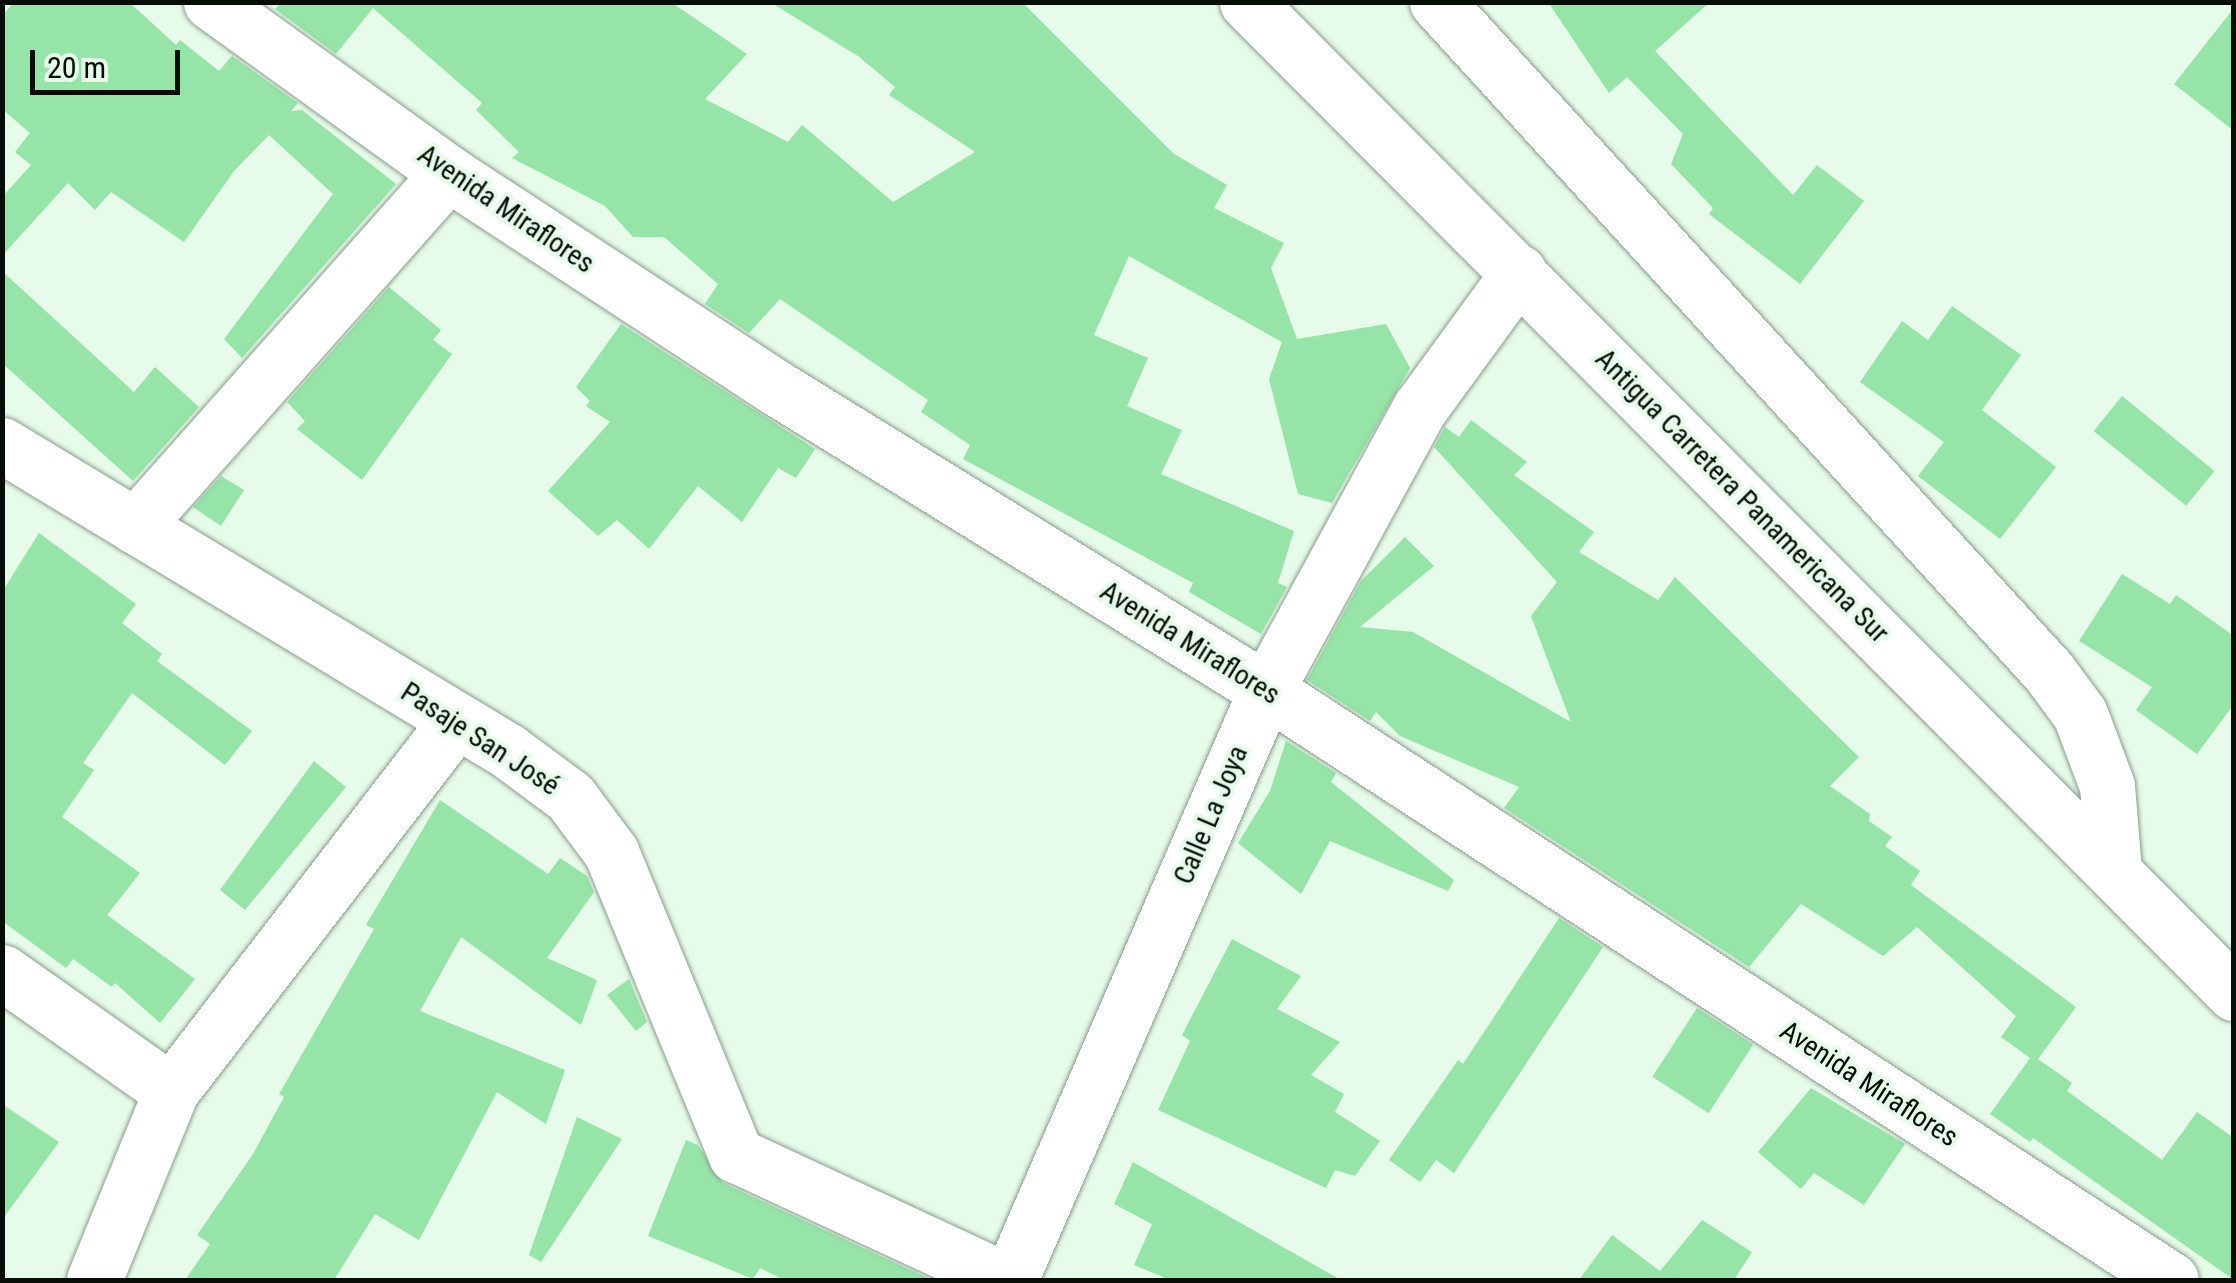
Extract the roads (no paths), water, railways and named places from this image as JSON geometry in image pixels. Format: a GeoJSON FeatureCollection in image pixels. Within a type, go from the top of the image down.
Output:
{"type":"FeatureCollection","features":[{"type":"Feature","properties":{"kind":"main road","name":"Avenida Miraflores"},"geometry":{"type":"LineString","coordinates":[[211,2],[448,173],[776,386],[1266,690],[2171,1280]]}},
{"type":"Feature","properties":{"kind":"main road","name":"Antigua Carretera Panamericana Sur"},"geometry":{"type":"LineString","coordinates":[[1247,2],[2234,993]]}},
{"type":"Feature","properties":{"kind":"main road"},"geometry":{"type":"LineString","coordinates":[[1437,2],[2050,672],[2080,714],[2106,786],[2114,872]]}},
{"type":"Feature","properties":{"kind":"main road"},"geometry":{"type":"LineString","coordinates":[[135,526],[448,173]]}},
{"type":"Feature","properties":{"kind":"main road","name":"Calle La Joya"},"geometry":{"type":"LineString","coordinates":[[1008,1280],[1266,690],[1420,408],[1519,272]]}},
{"type":"Feature","properties":{"kind":"main road","name":"Pasaje San José"},"geometry":{"type":"LineString","coordinates":[[2,444],[456,721],[570,797],[611,852],[736,1155],[1008,1280]]}},
{"type":"Feature","properties":{"kind":"main road"},"geometry":{"type":"LineString","coordinates":[[94,1280],[170,1091],[456,721]]}},
{"type":"Feature","properties":{"kind":"main road"},"geometry":{"type":"LineString","coordinates":[[2,972],[170,1091]]}}]}
